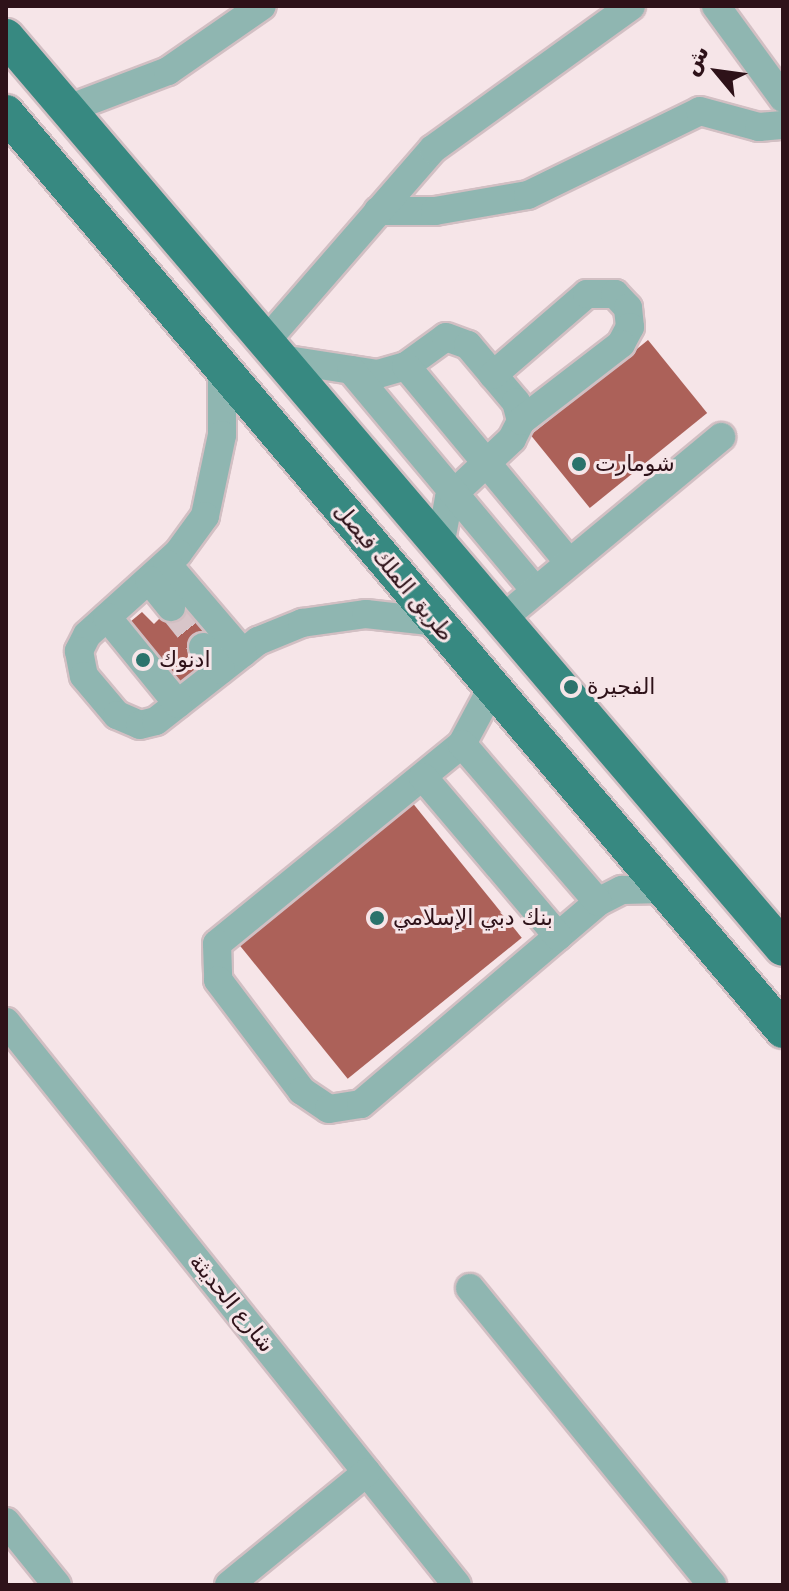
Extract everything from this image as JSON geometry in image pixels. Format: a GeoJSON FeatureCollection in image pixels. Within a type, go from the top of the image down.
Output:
{"type":"FeatureCollection","features":[{"type":"Feature","properties":{"kind":"main road"},"geometry":{"type":"LineString","coordinates":[[6,37],[502,619],[778,932]]}},
{"type":"Feature","properties":{"kind":"main road","name":"طريق الملك فيصل"},"geometry":{"type":"LineString","coordinates":[[6,113],[783,1030]]}},
{"type":"Feature","properties":{"kind":"street"},"geometry":{"type":"LineString","coordinates":[[68,109],[168,71],[262,6]]}},
{"type":"Feature","properties":{"kind":"street"},"geometry":{"type":"LineString","coordinates":[[521,421],[493,375],[452,337],[406,366],[351,370],[273,350],[378,211],[454,130],[631,6]]}},
{"type":"Feature","properties":{"kind":"street"},"geometry":{"type":"LineString","coordinates":[[716,6],[783,98]]}},
{"type":"Feature","properties":{"kind":"street"},"geometry":{"type":"LineString","coordinates":[[378,211],[451,209],[528,195],[687,114],[783,125]]}},
{"type":"Feature","properties":{"kind":"street"},"geometry":{"type":"LineString","coordinates":[[440,546],[442,512],[453,492],[486,462],[521,421],[621,344],[630,327],[628,308],[615,294],[587,294],[493,375]]}},
{"type":"Feature","properties":{"kind":"street"},"geometry":{"type":"LineString","coordinates":[[406,366],[569,562]]}},
{"type":"Feature","properties":{"kind":"street"},"geometry":{"type":"LineString","coordinates":[[222,368],[222,435],[211,502],[158,572],[82,642],[84,676],[131,724],[156,721],[272,633],[320,618],[366,614],[437,622]]}},
{"type":"Feature","properties":{"kind":"street"},"geometry":{"type":"LineString","coordinates":[[351,370],[536,591]]}},
{"type":"Feature","properties":{"kind":"street"},"geometry":{"type":"LineString","coordinates":[[502,619],[721,437]]}},
{"type":"Feature","properties":{"kind":"street"},"geometry":{"type":"LineString","coordinates":[[158,572],[171,607]]}},
{"type":"Feature","properties":{"kind":"street"},"geometry":{"type":"LineString","coordinates":[[158,572],[232,661]]}},
{"type":"Feature","properties":{"kind":"street"},"geometry":{"type":"LineString","coordinates":[[107,617],[178,704]]}},
{"type":"Feature","properties":{"kind":"street"},"geometry":{"type":"LineString","coordinates":[[203,647],[232,661]]}},
{"type":"Feature","properties":{"kind":"street"},"geometry":{"type":"LineString","coordinates":[[492,688],[462,744],[217,944],[218,980],[302,1091],[329,1109],[361,1104],[598,902],[622,890],[662,889]]}},
{"type":"Feature","properties":{"kind":"street"},"geometry":{"type":"LineString","coordinates":[[462,744],[598,902]]}},
{"type":"Feature","properties":{"kind":"street"},"geometry":{"type":"LineString","coordinates":[[423,777],[558,936]]}},
{"type":"Feature","properties":{"kind":"street","name":"شارع الحديثة"},"geometry":{"type":"LineString","coordinates":[[6,1022],[457,1585]]}},
{"type":"Feature","properties":{"kind":"street"},"geometry":{"type":"LineString","coordinates":[[470,1288],[712,1585]]}},
{"type":"Feature","properties":{"kind":"street"},"geometry":{"type":"LineString","coordinates":[[229,1585],[367,1472]]}},
{"type":"Feature","properties":{"kind":"street"},"geometry":{"type":"LineString","coordinates":[[6,1522],[57,1585]]}},
{"type":"Feature","properties":{"kind":"building"},"geometry":{"type":"Polygon","coordinates":[[[648,340],[707,413],[590,508],[531,435],[648,340]]]}},
{"type":"Feature","properties":{"kind":"building"},"geometry":{"type":"Polygon","coordinates":[[[182,596],[217,637],[185,659],[195,671],[178,688],[124,627],[142,612],[154,624],[182,596]]]}},
{"type":"Feature","properties":{"kind":"building"},"geometry":{"type":"Polygon","coordinates":[[[411,801],[522,938],[348,1079],[237,942],[411,801]]]}},
{"type":"Feature","properties":{"kind":"tunnel"},"geometry":{"type":"LineString","coordinates":[[171,607],[203,647]]}},
{"type":"Feature","properties":{"kind":"place","name":"شومارت"},"geometry":{"type":"Point","coordinates":[579,464]}},
{"type":"Feature","properties":{"kind":"place","name":"ادنوك"},"geometry":{"type":"Point","coordinates":[143,660]}},
{"type":"Feature","properties":{"kind":"place","name":"الفجيرة"},"geometry":{"type":"Point","coordinates":[571,687]}},
{"type":"Feature","properties":{"kind":"place","name":"بنك دبي الإسلامي"},"geometry":{"type":"Point","coordinates":[377,918]}}]}
